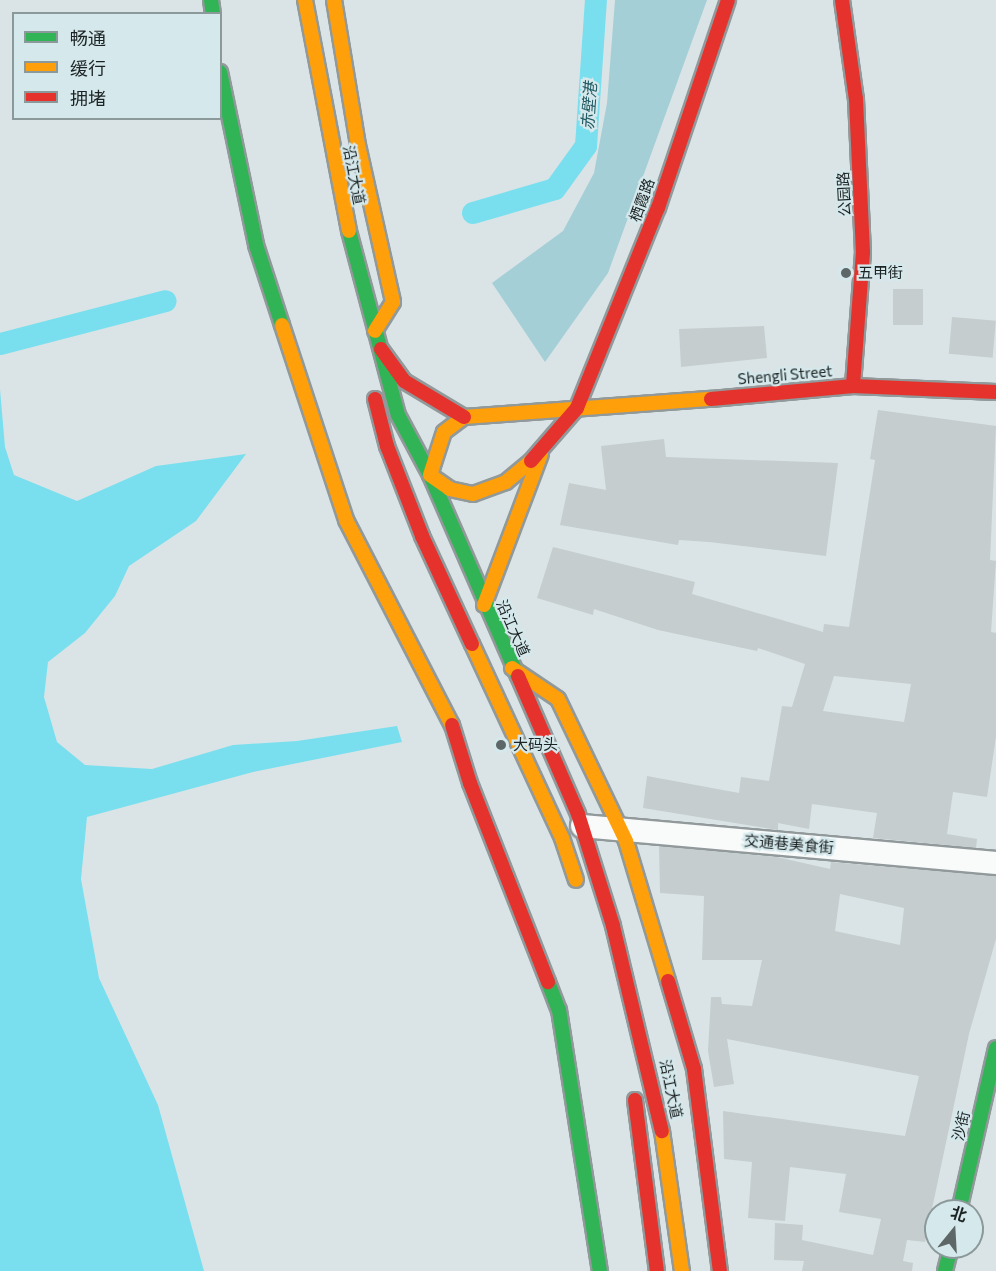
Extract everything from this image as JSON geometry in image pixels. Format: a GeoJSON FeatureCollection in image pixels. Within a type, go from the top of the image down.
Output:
{"type":"FeatureCollection","features":[{"type":"Feature","properties":{"kind":"street","name":"沿江大道"},"geometry":{"type":"LineString","coordinates":[[305,0],[345,216],[398,415],[430,475],[484,605],[582,826],[641,1029],[668,1154],[682,1271]]}},
{"type":"Feature","properties":{"kind":"street"},"geometry":{"type":"LineString","coordinates":[[334,0],[358,145],[393,302],[375,331]]}},
{"type":"Feature","properties":{"kind":"street","name":"栖霞路"},"geometry":{"type":"LineString","coordinates":[[542,451],[577,408],[658,208],[728,0]]}},
{"type":"Feature","properties":{"kind":"street","name":"公园路"},"geometry":{"type":"LineString","coordinates":[[842,0],[856,99],[863,252],[853,386]]}},
{"type":"Feature","properties":{"kind":"street"},"geometry":{"type":"LineString","coordinates":[[222,82],[255,245],[346,520],[449,713],[470,783],[559,1010],[600,1271]]}},
{"type":"Feature","properties":{"kind":"street"},"geometry":{"type":"LineString","coordinates":[[380,348],[404,381],[464,417],[444,432],[430,475]]}},
{"type":"Feature","properties":{"kind":"street"},"geometry":{"type":"LineString","coordinates":[[371,383],[387,446],[422,536],[562,838],[582,898]]}},
{"type":"Feature","properties":{"kind":"street","name":"Shengli Street"},"geometry":{"type":"LineString","coordinates":[[464,417],[853,386],[996,392]]}},
{"type":"Feature","properties":{"kind":"street"},"geometry":{"type":"LineString","coordinates":[[387,446],[450,489],[472,494],[506,482],[542,451]]}},
{"type":"Feature","properties":{"kind":"street"},"geometry":{"type":"LineString","coordinates":[[484,605],[542,451]]}},
{"type":"Feature","properties":{"kind":"street"},"geometry":{"type":"LineString","coordinates":[[512,668],[558,699],[620,830],[694,1069],[720,1271]]}},
{"type":"Feature","properties":{"kind":"street","name":"交通巷美食街"},"geometry":{"type":"LineString","coordinates":[[582,826],[996,863]]}},
{"type":"Feature","properties":{"kind":"street","name":"沙街"},"geometry":{"type":"LineString","coordinates":[[962,1199],[996,1048]]}},
{"type":"Feature","properties":{"kind":"street"},"geometry":{"type":"LineString","coordinates":[[631,1084],[657,1271]]}},
{"type":"Feature","properties":{"kind":"shaded area"},"geometry":{"type":"Polygon","coordinates":[[[615,0],[707,0],[608,273],[545,362],[492,283],[563,231],[594,173],[607,103],[615,0]]]}},
{"type":"Feature","properties":{"kind":"water"},"geometry":{"type":"Polygon","coordinates":[[[0,389],[5,447],[14,475],[77,501],[156,466],[246,454],[196,521],[129,566],[115,596],[85,633],[48,662],[44,697],[57,742],[85,765],[152,769],[233,745],[297,741],[397,726],[402,742],[253,772],[87,817],[81,879],[99,978],[158,1105],[204,1271],[0,1271],[0,389]]]}},
{"type":"Feature","properties":{"kind":"building"},"geometry":{"type":"Polygon","coordinates":[[[893,289],[923,289],[923,325],[893,325],[893,289]]]}},
{"type":"Feature","properties":{"kind":"building"},"geometry":{"type":"Polygon","coordinates":[[[952,317],[996,321],[993,358],[949,354],[952,317]]]}},
{"type":"Feature","properties":{"kind":"building"},"geometry":{"type":"Polygon","coordinates":[[[764,326],[767,358],[681,367],[679,329],[764,326]]]}},
{"type":"Feature","properties":{"kind":"building"},"geometry":{"type":"Polygon","coordinates":[[[878,410],[996,426],[990,560],[996,561],[991,632],[996,633],[996,737],[987,797],[953,792],[947,834],[977,839],[976,848],[873,838],[877,813],[812,804],[809,829],[778,823],[778,830],[643,808],[647,776],[739,793],[741,777],[769,781],[782,706],[792,707],[805,664],[758,648],[757,651],[658,630],[594,609],[593,615],[537,598],[553,547],[695,582],[692,594],[823,632],[824,624],[849,627],[875,460],[870,459],[878,410]],[[834,676],[823,711],[904,722],[911,684],[834,676]]]}},
{"type":"Feature","properties":{"kind":"building"},"geometry":{"type":"Polygon","coordinates":[[[664,439],[666,457],[838,463],[826,556],[709,542],[679,540],[678,545],[560,525],[569,483],[606,490],[601,446],[664,439]]]}},
{"type":"Feature","properties":{"kind":"building"},"geometry":{"type":"Polygon","coordinates":[[[659,846],[777,857],[830,869],[831,862],[996,876],[996,939],[969,1034],[934,1199],[924,1199],[924,1242],[907,1240],[903,1261],[913,1263],[912,1271],[802,1271],[804,1261],[774,1260],[775,1223],[803,1225],[802,1240],[873,1255],[881,1219],[839,1212],[846,1174],[790,1167],[785,1221],[748,1218],[752,1162],[724,1159],[723,1111],[905,1136],[919,1076],[727,1039],[734,1084],[714,1087],[708,1051],[711,997],[721,997],[722,1004],[752,1006],[762,960],[702,960],[704,896],[660,893],[659,846]],[[840,894],[835,931],[900,945],[904,908],[840,894]]]}},
{"type":"Feature","properties":{"kind":"waterway","name":"赤壁港"},"geometry":{"type":"LineString","coordinates":[[473,213],[555,189],[586,146],[596,0]]}},
{"type":"Feature","properties":{"kind":"waterway"},"geometry":{"type":"LineString","coordinates":[[0,344],[166,301]]}},
{"type":"Feature","properties":{"kind":"traffic: fast"},"geometry":{"type":"LineString","coordinates":[[211,0],[213,12]]}},
{"type":"Feature","properties":{"kind":"traffic: fast"},"geometry":{"type":"LineString","coordinates":[[222,82],[256,245],[282,325]]}},
{"type":"Feature","properties":{"kind":"traffic: fast"},"geometry":{"type":"LineString","coordinates":[[349,231],[398,415],[430,475],[518,676]]}},
{"type":"Feature","properties":{"kind":"traffic: fast"},"geometry":{"type":"LineString","coordinates":[[548,982],[559,1010],[600,1271]]}},
{"type":"Feature","properties":{"kind":"traffic: fast"},"geometry":{"type":"LineString","coordinates":[[962,1199],[996,1048]]}},
{"type":"Feature","properties":{"kind":"traffic: fast"},"geometry":{"type":"LineString","coordinates":[[945,1271],[948,1259]]}},
{"type":"Feature","properties":{"kind":"traffic: slow"},"geometry":{"type":"LineString","coordinates":[[305,0],[349,231]]}},
{"type":"Feature","properties":{"kind":"traffic: slow"},"geometry":{"type":"LineString","coordinates":[[334,0],[358,145],[393,302],[375,331]]}},
{"type":"Feature","properties":{"kind":"traffic: slow"},"geometry":{"type":"LineString","coordinates":[[282,325],[346,520],[452,725]]}},
{"type":"Feature","properties":{"kind":"traffic: slow"},"geometry":{"type":"LineString","coordinates":[[531,461],[506,482],[473,494],[450,489],[430,475],[444,432],[464,417],[711,399]]}},
{"type":"Feature","properties":{"kind":"traffic: slow"},"geometry":{"type":"LineString","coordinates":[[484,605],[541,454]]}},
{"type":"Feature","properties":{"kind":"traffic: slow"},"geometry":{"type":"LineString","coordinates":[[472,644],[562,838],[576,880]]}},
{"type":"Feature","properties":{"kind":"traffic: slow"},"geometry":{"type":"LineString","coordinates":[[512,668],[558,699],[626,841],[668,981]]}},
{"type":"Feature","properties":{"kind":"traffic: slow"},"geometry":{"type":"LineString","coordinates":[[662,1131],[682,1271]]}},
{"type":"Feature","properties":{"kind":"traffic: jam"},"geometry":{"type":"LineString","coordinates":[[531,461],[577,408],[658,208],[728,0]]}},
{"type":"Feature","properties":{"kind":"traffic: jam"},"geometry":{"type":"LineString","coordinates":[[842,0],[856,99],[863,252],[853,386]]}},
{"type":"Feature","properties":{"kind":"traffic: jam"},"geometry":{"type":"LineString","coordinates":[[381,349],[404,381],[464,417]]}},
{"type":"Feature","properties":{"kind":"traffic: jam"},"geometry":{"type":"LineString","coordinates":[[711,399],[853,386],[996,392]]}},
{"type":"Feature","properties":{"kind":"traffic: jam"},"geometry":{"type":"LineString","coordinates":[[375,399],[387,446],[422,536],[472,644]]}},
{"type":"Feature","properties":{"kind":"traffic: jam"},"geometry":{"type":"LineString","coordinates":[[518,676],[578,814],[613,926],[662,1131]]}},
{"type":"Feature","properties":{"kind":"traffic: jam"},"geometry":{"type":"LineString","coordinates":[[452,725],[470,783],[548,982]]}},
{"type":"Feature","properties":{"kind":"traffic: jam"},"geometry":{"type":"LineString","coordinates":[[668,981],[694,1069],[720,1271]]}},
{"type":"Feature","properties":{"kind":"traffic: jam"},"geometry":{"type":"LineString","coordinates":[[635,1100],[657,1271]]}},
{"type":"Feature","properties":{"kind":"place","name":"五甲街"},"geometry":{"type":"Point","coordinates":[846,273]}},
{"type":"Feature","properties":{"kind":"place","name":"大码头"},"geometry":{"type":"Point","coordinates":[501,745]}}]}
